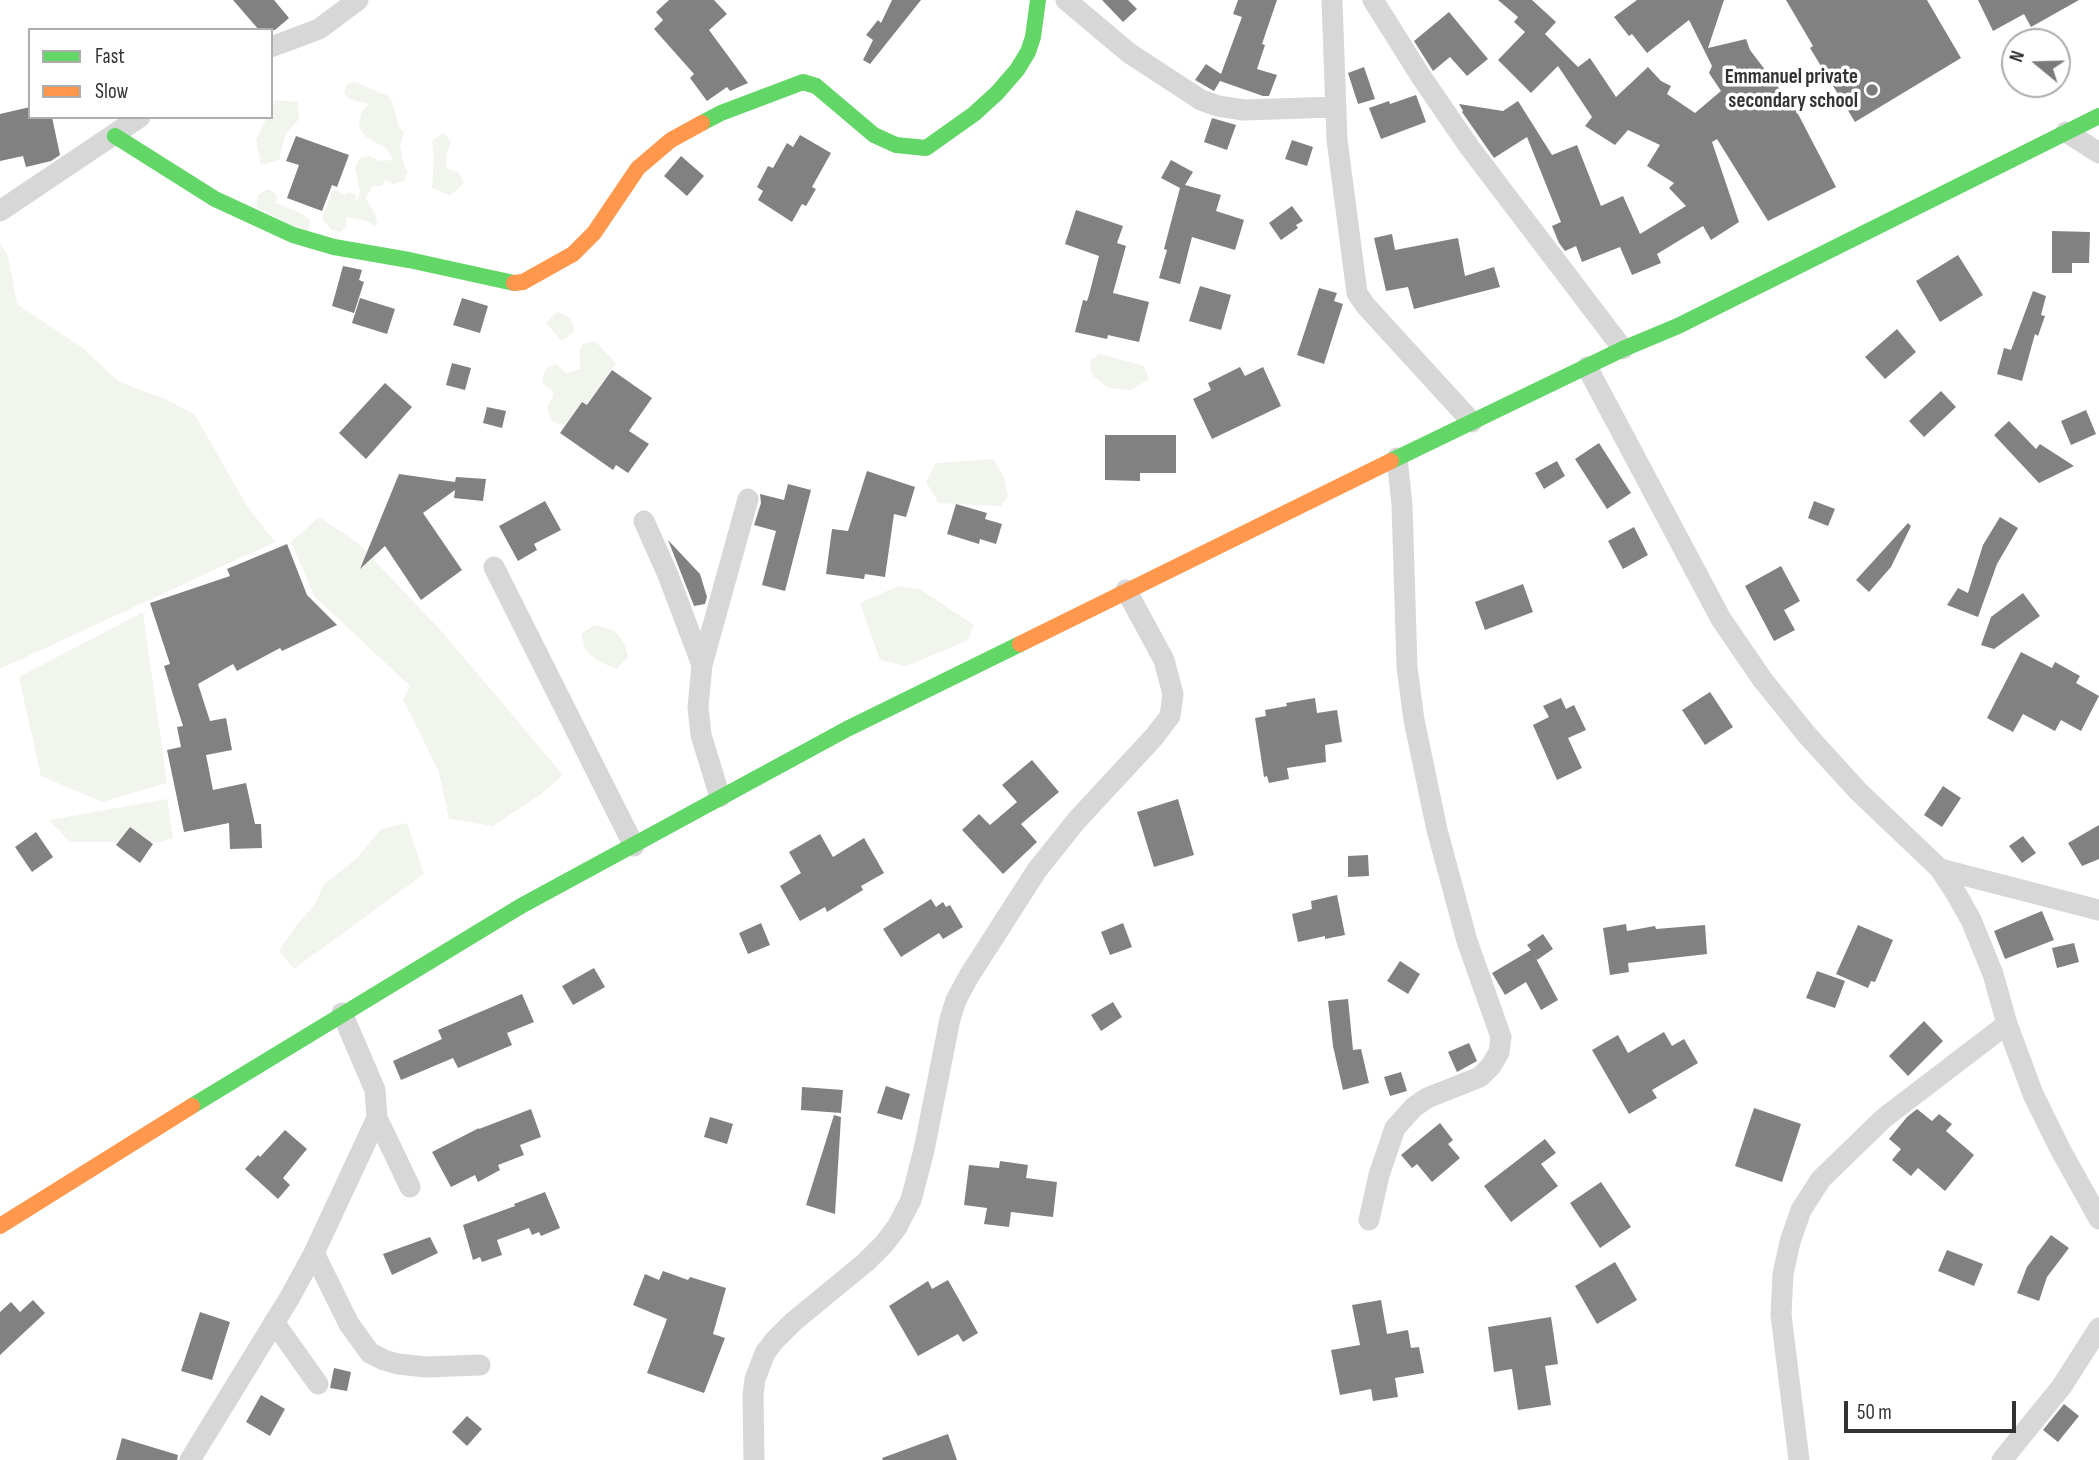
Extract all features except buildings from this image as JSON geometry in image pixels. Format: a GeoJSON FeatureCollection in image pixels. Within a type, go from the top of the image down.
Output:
{"type":"FeatureCollection","features":[{"type":"Feature","properties":{"kind":"main road"},"geometry":{"type":"LineString","coordinates":[[116,136],[215,199],[266,225],[293,235],[334,247],[397,258],[509,284],[523,282],[573,254],[594,233],[638,168],[671,140],[721,113],[796,84],[805,82],[816,86],[874,135],[896,145],[926,148],[974,114],[998,93],[1017,70],[1033,37],[1038,0]]}},
{"type":"Feature","properties":{"kind":"main road"},"geometry":{"type":"LineString","coordinates":[[0,1226],[342,1013],[520,906],[847,729],[1397,458],[1623,349],[1678,326],[2099,116]]}},
{"type":"Feature","properties":{"kind":"street"},"geometry":{"type":"LineString","coordinates":[[273,46],[318,29],[358,0]]}},
{"type":"Feature","properties":{"kind":"street"},"geometry":{"type":"LineString","coordinates":[[1066,0],[1129,53],[1201,100],[1244,110],[1335,107]]}},
{"type":"Feature","properties":{"kind":"street"},"geometry":{"type":"LineString","coordinates":[[1332,0],[1335,107],[1357,293],[1472,422]]}},
{"type":"Feature","properties":{"kind":"street"},"geometry":{"type":"LineString","coordinates":[[1373,0],[1470,148],[1623,349]]}},
{"type":"Feature","properties":{"kind":"street"},"geometry":{"type":"LineString","coordinates":[[0,211],[116,136],[137,119]]}},
{"type":"Feature","properties":{"kind":"street"},"geometry":{"type":"LineString","coordinates":[[2066,132],[2099,153]]}},
{"type":"Feature","properties":{"kind":"street"},"geometry":{"type":"LineString","coordinates":[[1587,367],[1721,619],[1762,679],[1858,792],[1940,869],[1971,920],[1993,974],[2007,1024],[2033,1094],[2099,1219]]}},
{"type":"Feature","properties":{"kind":"street"},"geometry":{"type":"LineString","coordinates":[[1368,1220],[1379,1175],[1395,1128],[1414,1107],[1427,1098],[1480,1077],[1491,1066],[1499,1052],[1501,1037],[1468,941],[1437,830],[1414,720],[1407,667],[1402,505],[1397,458]]}},
{"type":"Feature","properties":{"kind":"street"},"geometry":{"type":"LineString","coordinates":[[720,797],[701,735],[698,707],[702,664],[748,499]]}},
{"type":"Feature","properties":{"kind":"street"},"geometry":{"type":"LineString","coordinates":[[644,521],[702,664]]}},
{"type":"Feature","properties":{"kind":"street"},"geometry":{"type":"LineString","coordinates":[[494,567],[634,846]]}},
{"type":"Feature","properties":{"kind":"street"},"geometry":{"type":"LineString","coordinates":[[754,1460],[753,1395],[755,1379],[765,1353],[793,1322],[884,1244],[897,1227],[911,1200],[950,1019],[969,976],[1037,870],[1077,820],[1170,716],[1173,694],[1164,660],[1126,590]]}},
{"type":"Feature","properties":{"kind":"street"},"geometry":{"type":"LineString","coordinates":[[1940,869],[2099,910]]}},
{"type":"Feature","properties":{"kind":"street"},"geometry":{"type":"LineString","coordinates":[[342,1013],[376,1090],[377,1118],[410,1187]]}},
{"type":"Feature","properties":{"kind":"street"},"geometry":{"type":"LineString","coordinates":[[1799,1460],[1781,1315],[1783,1274],[1801,1210],[1821,1179],[1884,1118],[2007,1024]]}},
{"type":"Feature","properties":{"kind":"street"},"geometry":{"type":"LineString","coordinates":[[190,1460],[314,1253],[377,1118]]}},
{"type":"Feature","properties":{"kind":"street"},"geometry":{"type":"LineString","coordinates":[[314,1253],[349,1324],[370,1353],[384,1360],[412,1366],[480,1365]]}},
{"type":"Feature","properties":{"kind":"street"},"geometry":{"type":"LineString","coordinates":[[274,1322],[318,1384]]}},
{"type":"Feature","properties":{"kind":"street"},"geometry":{"type":"LineString","coordinates":[[2002,1460],[2062,1386],[2099,1328]]}},
{"type":"Feature","properties":{"kind":"shaded area"},"geometry":{"type":"Polygon","coordinates":[[[355,82],[388,96],[393,103],[398,125],[404,133],[400,145],[408,173],[403,182],[392,184],[385,180],[382,186],[373,186],[365,198],[375,213],[375,226],[367,221],[347,217],[346,228],[340,232],[332,230],[322,219],[333,189],[345,195],[349,192],[355,194],[357,201],[360,192],[355,168],[360,158],[369,156],[380,161],[393,160],[387,149],[365,136],[359,127],[361,113],[369,104],[348,99],[344,93],[347,84],[355,82]]]}},
{"type":"Feature","properties":{"kind":"shaded area"},"geometry":{"type":"Polygon","coordinates":[[[276,100],[298,102],[299,119],[285,135],[279,160],[261,165],[256,140],[266,119],[273,119],[273,105],[276,100]]]}},
{"type":"Feature","properties":{"kind":"shaded area"},"geometry":{"type":"Polygon","coordinates":[[[443,133],[451,141],[446,168],[458,172],[464,183],[450,196],[432,188],[432,141],[443,133]]]}},
{"type":"Feature","properties":{"kind":"shaded area"},"geometry":{"type":"Polygon","coordinates":[[[267,189],[277,196],[276,203],[310,220],[308,234],[256,207],[258,195],[267,189]]]}},
{"type":"Feature","properties":{"kind":"shaded area"},"geometry":{"type":"Polygon","coordinates":[[[0,243],[8,256],[17,304],[83,348],[119,382],[166,399],[195,415],[247,506],[275,542],[2,668],[0,668],[0,243]]]}},
{"type":"Feature","properties":{"kind":"shaded area"},"geometry":{"type":"Polygon","coordinates":[[[557,312],[571,318],[575,331],[562,341],[546,323],[557,312]]]}},
{"type":"Feature","properties":{"kind":"shaded area"},"geometry":{"type":"Polygon","coordinates":[[[595,341],[616,363],[587,405],[582,401],[566,424],[558,424],[551,420],[547,407],[553,397],[553,391],[544,385],[542,379],[546,369],[556,364],[566,373],[580,369],[579,352],[583,344],[595,341]]]}},
{"type":"Feature","properties":{"kind":"shaded area"},"geometry":{"type":"Polygon","coordinates":[[[1100,354],[1144,366],[1149,379],[1131,390],[1108,388],[1091,374],[1090,360],[1100,354]]]}},
{"type":"Feature","properties":{"kind":"shaded area"},"geometry":{"type":"Polygon","coordinates":[[[993,459],[1003,475],[1008,496],[1001,506],[939,503],[926,482],[936,463],[993,459]]]}},
{"type":"Feature","properties":{"kind":"shaded area"},"geometry":{"type":"Polygon","coordinates":[[[319,517],[358,543],[444,634],[563,775],[541,794],[493,826],[449,819],[439,772],[403,699],[410,686],[315,597],[291,542],[319,517]]]}},
{"type":"Feature","properties":{"kind":"shaded area"},"geometry":{"type":"Polygon","coordinates":[[[898,586],[920,589],[974,625],[968,640],[907,666],[880,660],[860,603],[898,586]]]}},
{"type":"Feature","properties":{"kind":"shaded area"},"geometry":{"type":"Polygon","coordinates":[[[143,612],[167,783],[102,802],[41,776],[19,677],[143,612]]]}},
{"type":"Feature","properties":{"kind":"shaded area"},"geometry":{"type":"Polygon","coordinates":[[[594,625],[614,630],[624,643],[628,657],[616,669],[598,661],[586,651],[581,634],[594,625]]]}},
{"type":"Feature","properties":{"kind":"shaded area"},"geometry":{"type":"Polygon","coordinates":[[[167,799],[173,838],[161,842],[70,842],[49,820],[167,799]]]}},
{"type":"Feature","properties":{"kind":"shaded area"},"geometry":{"type":"Polygon","coordinates":[[[407,823],[424,874],[294,969],[279,951],[316,903],[323,885],[357,858],[381,829],[407,823]]]}},
{"type":"Feature","properties":{"kind":"traffic: fast"},"geometry":{"type":"LineString","coordinates":[[702,123],[721,113],[803,82],[816,86],[874,135],[896,145],[926,148],[974,114],[1017,70],[1033,37],[1038,0]]}},
{"type":"Feature","properties":{"kind":"traffic: fast"},"geometry":{"type":"LineString","coordinates":[[1391,461],[1623,349],[1678,326],[2099,116]]}},
{"type":"Feature","properties":{"kind":"traffic: fast"},"geometry":{"type":"LineString","coordinates":[[115,136],[215,199],[293,235],[334,247],[514,283]]}},
{"type":"Feature","properties":{"kind":"traffic: fast"},"geometry":{"type":"LineString","coordinates":[[192,1106],[521,906],[847,729],[1020,644]]}},
{"type":"Feature","properties":{"kind":"traffic: slow"},"geometry":{"type":"LineString","coordinates":[[514,283],[523,282],[573,254],[594,233],[638,168],[671,140],[702,123]]}},
{"type":"Feature","properties":{"kind":"traffic: slow"},"geometry":{"type":"LineString","coordinates":[[1020,644],[1391,461]]}},
{"type":"Feature","properties":{"kind":"traffic: slow"},"geometry":{"type":"LineString","coordinates":[[0,1226],[192,1106]]}},
{"type":"Feature","properties":{"kind":"place","name":"Emmanuel private secondary school"},"geometry":{"type":"Point","coordinates":[1872,90]}}]}
